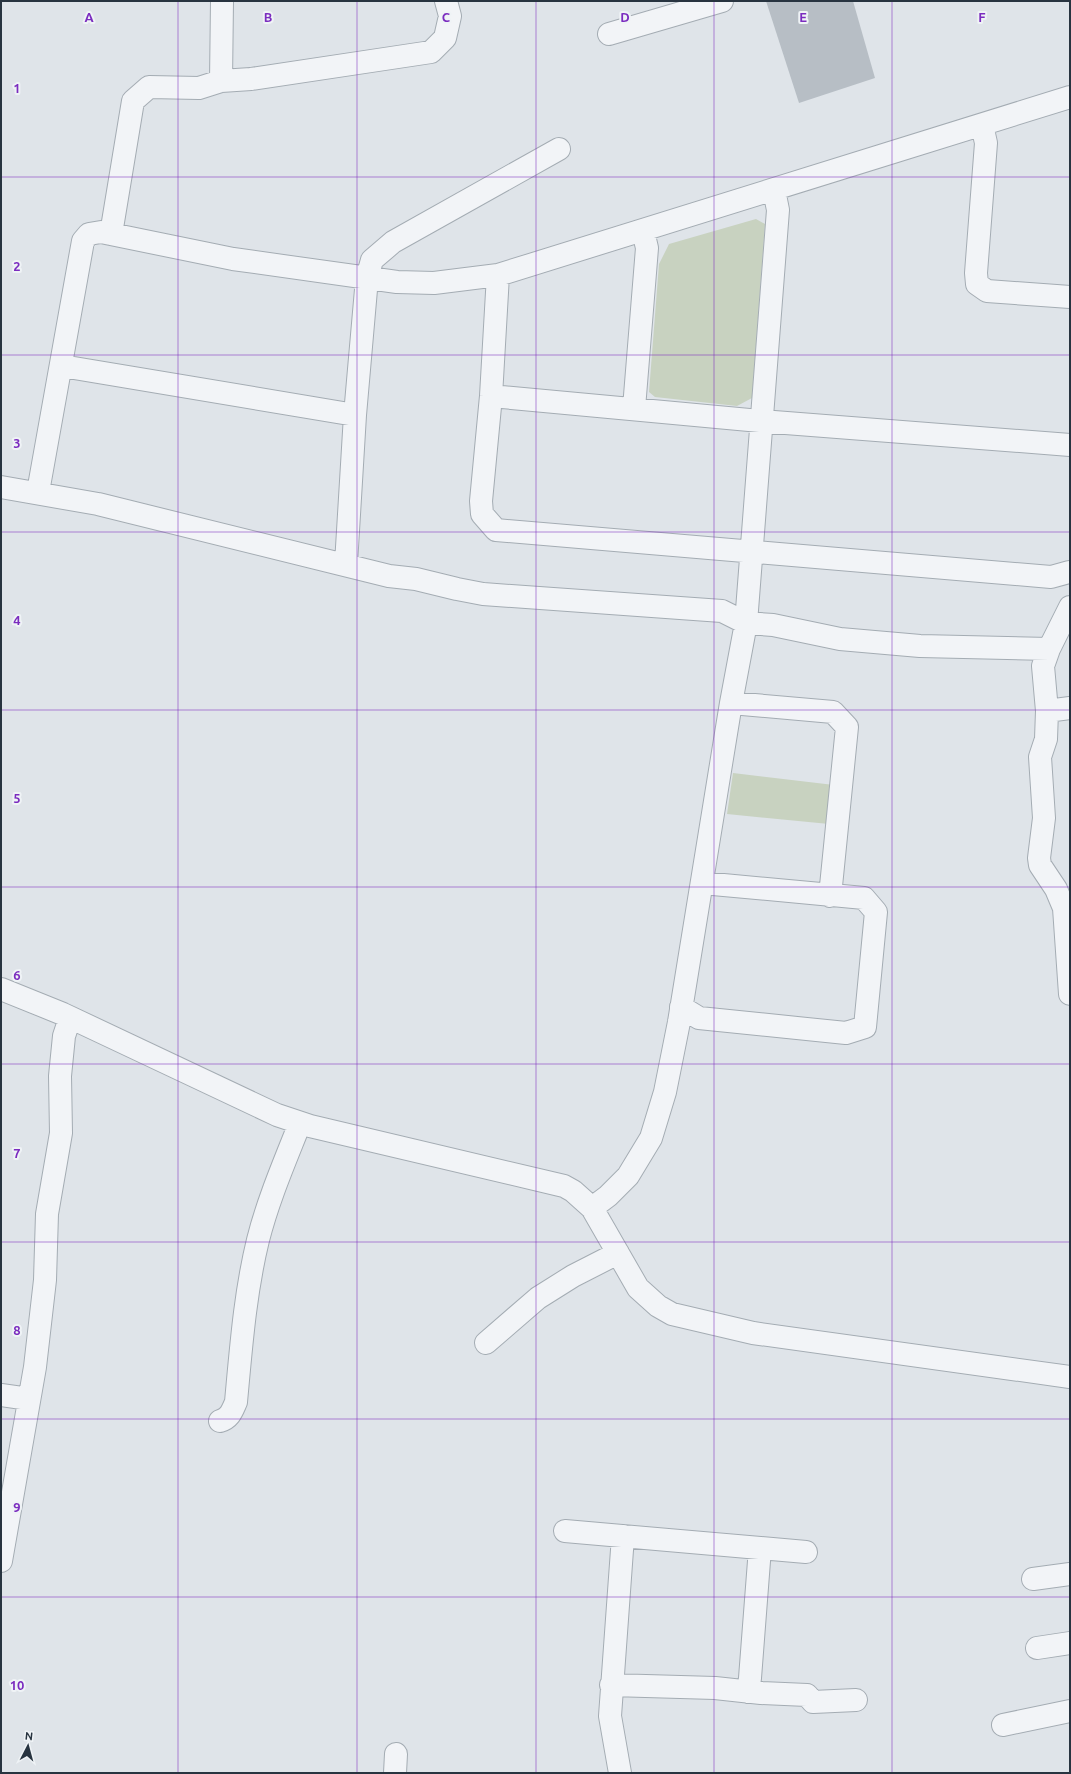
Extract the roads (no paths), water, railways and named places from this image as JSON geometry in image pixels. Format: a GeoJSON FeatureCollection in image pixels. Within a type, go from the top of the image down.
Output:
{"type":"FeatureCollection","features":[{"type":"Feature","properties":{"kind":"street"},"geometry":{"type":"LineString","coordinates":[[221,81],[222,1]]}},
{"type":"Feature","properties":{"kind":"street"},"geometry":{"type":"LineString","coordinates":[[111,234],[133,101],[149,86],[199,88],[221,81],[251,79],[431,52],[445,38],[450,16],[446,1]]}},
{"type":"Feature","properties":{"kind":"street"},"geometry":{"type":"LineString","coordinates":[[609,34],[722,1]]}},
{"type":"Feature","properties":{"kind":"street"},"geometry":{"type":"LineString","coordinates":[[38,492],[62,366],[83,242],[89,234],[101,232],[233,259],[420,284],[498,275],[1070,97]]}},
{"type":"Feature","properties":{"kind":"street"},"geometry":{"type":"LineString","coordinates":[[982,125],[986,143],[976,272],[977,284],[987,291],[1070,297]]}},
{"type":"Feature","properties":{"kind":"street"},"geometry":{"type":"LineString","coordinates":[[346,564],[355,415],[367,278],[372,260],[393,242],[559,150]]}},
{"type":"Feature","properties":{"kind":"street"},"geometry":{"type":"LineString","coordinates":[[592,1208],[608,1196],[628,1176],[651,1138],[665,1092],[681,1007],[731,703],[746,623],[760,421],[778,210],[774,190]]}},
{"type":"Feature","properties":{"kind":"street"},"geometry":{"type":"LineString","coordinates":[[634,408],[646,248],[643,231]]}},
{"type":"Feature","properties":{"kind":"street"},"geometry":{"type":"LineString","coordinates":[[498,275],[491,396],[481,501],[482,514],[496,530],[1051,577],[1070,575]]}},
{"type":"Feature","properties":{"kind":"street"},"geometry":{"type":"LineString","coordinates":[[62,366],[355,415]]}},
{"type":"Feature","properties":{"kind":"street"},"geometry":{"type":"LineString","coordinates":[[491,396],[634,408],[760,421],[1070,445]]}},
{"type":"Feature","properties":{"kind":"street"},"geometry":{"type":"LineString","coordinates":[[1,487],[38,492],[98,504],[346,564],[389,576],[483,594],[722,611],[746,623],[773,625],[840,640],[920,646],[1049,649]]}},
{"type":"Feature","properties":{"kind":"street"},"geometry":{"type":"LineString","coordinates":[[1070,607],[1049,649],[1043,666],[1047,711],[1046,739],[1040,757],[1044,818],[1039,858],[1040,865],[1056,889],[1064,908],[1070,994]]}},
{"type":"Feature","properties":{"kind":"street"},"geometry":{"type":"LineString","coordinates":[[731,703],[833,712],[847,727],[830,896]]}},
{"type":"Feature","properties":{"kind":"street"},"geometry":{"type":"LineString","coordinates":[[1047,711],[1070,708]]}},
{"type":"Feature","properties":{"kind":"street"},"geometry":{"type":"LineString","coordinates":[[681,1007],[699,1018],[846,1033],[865,1027],[876,912],[864,898],[702,883]]}},
{"type":"Feature","properties":{"kind":"street"},"geometry":{"type":"LineString","coordinates":[[1,988],[70,1018],[277,1115],[300,1123],[564,1186],[573,1191],[592,1208],[638,1288],[658,1306],[672,1314],[753,1334],[1070,1377]]}},
{"type":"Feature","properties":{"kind":"street"},"geometry":{"type":"LineString","coordinates":[[1,1561],[30,1399],[42,1314],[47,1214],[61,1133],[60,1076],[64,1036],[70,1018]]}},
{"type":"Feature","properties":{"kind":"street"},"geometry":{"type":"LineString","coordinates":[[220,1421],[225,1420],[232,1413],[236,1402],[244,1316],[258,1241],[263,1221],[300,1123]]}},
{"type":"Feature","properties":{"kind":"street"},"geometry":{"type":"LineString","coordinates":[[486,1343],[538,1298],[573,1276],[618,1253]]}},
{"type":"Feature","properties":{"kind":"street"},"geometry":{"type":"LineString","coordinates":[[1,1396],[30,1399]]}},
{"type":"Feature","properties":{"kind":"street"},"geometry":{"type":"LineString","coordinates":[[565,1531],[806,1552]]}},
{"type":"Feature","properties":{"kind":"street"},"geometry":{"type":"LineString","coordinates":[[620,1773],[610,1716],[623,1536]]}},
{"type":"Feature","properties":{"kind":"street"},"geometry":{"type":"LineString","coordinates":[[748,1692],[760,1548]]}},
{"type":"Feature","properties":{"kind":"street"},"geometry":{"type":"LineString","coordinates":[[1032,1579],[1070,1574]]}},
{"type":"Feature","properties":{"kind":"street"},"geometry":{"type":"LineString","coordinates":[[1037,1648],[1070,1643]]}},
{"type":"Feature","properties":{"kind":"street"},"geometry":{"type":"LineString","coordinates":[[612,1685],[715,1688],[748,1692],[807,1695],[814,1702],[820,1703],[856,1700]]}},
{"type":"Feature","properties":{"kind":"street"},"geometry":{"type":"LineString","coordinates":[[1003,1725],[1070,1711]]}}]}
